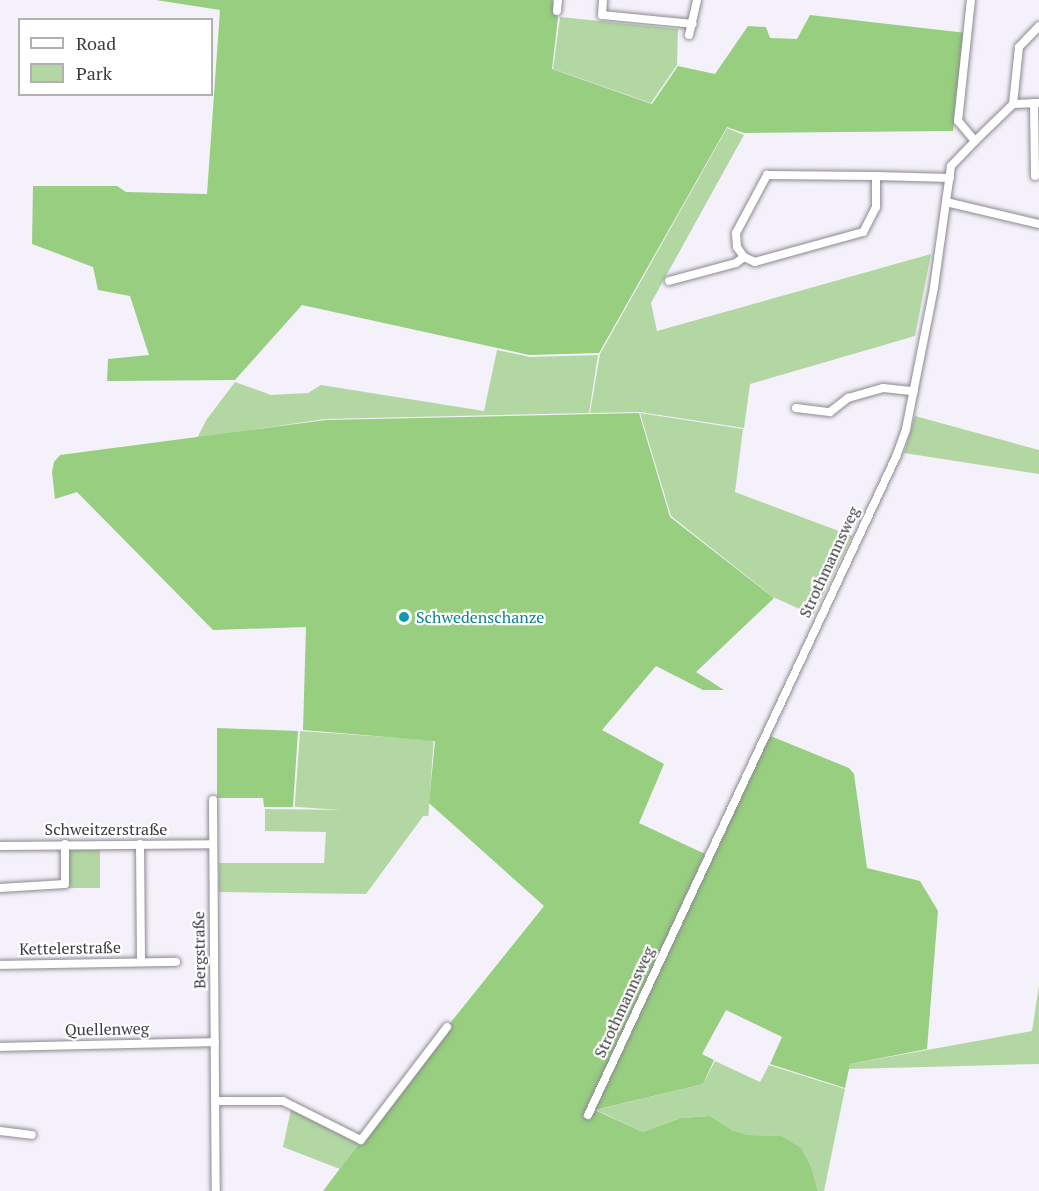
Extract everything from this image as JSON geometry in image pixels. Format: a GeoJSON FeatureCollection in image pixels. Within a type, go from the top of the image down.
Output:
{"type":"FeatureCollection","features":[{"type":"Feature","properties":{"kind":"street"},"geometry":{"type":"LineString","coordinates":[[557,11],[558,0]]}},
{"type":"Feature","properties":{"kind":"street"},"geometry":{"type":"LineString","coordinates":[[603,0],[602,15],[693,24]]}},
{"type":"Feature","properties":{"kind":"street"},"geometry":{"type":"LineString","coordinates":[[689,35],[697,0]]}},
{"type":"Feature","properties":{"kind":"street"},"geometry":{"type":"LineString","coordinates":[[971,0],[958,121],[975,141]]}},
{"type":"Feature","properties":{"kind":"street"},"geometry":{"type":"LineString","coordinates":[[1035,176],[1037,103],[1013,104],[1018,47],[1039,26]]}},
{"type":"Feature","properties":{"kind":"street","name":"Strothmannsweg"},"geometry":{"type":"LineString","coordinates":[[588,1115],[896,457],[906,429],[934,287],[951,166],[1013,104]]}},
{"type":"Feature","properties":{"kind":"street"},"geometry":{"type":"LineString","coordinates":[[876,176],[876,207],[863,232],[755,262],[744,257],[737,247],[736,233],[767,175],[876,176],[950,178]]}},
{"type":"Feature","properties":{"kind":"street"},"geometry":{"type":"LineString","coordinates":[[946,202],[1039,224]]}},
{"type":"Feature","properties":{"kind":"street"},"geometry":{"type":"LineString","coordinates":[[669,281],[736,263],[744,257]]}},
{"type":"Feature","properties":{"kind":"street"},"geometry":{"type":"LineString","coordinates":[[796,408],[830,412],[848,398],[883,388],[914,391]]}},
{"type":"Feature","properties":{"kind":"street","name":"Bergstraße"},"geometry":{"type":"LineString","coordinates":[[213,800],[216,1191]]}},
{"type":"Feature","properties":{"kind":"street"},"geometry":{"type":"LineString","coordinates":[[0,888],[64,884],[65,844]]}},
{"type":"Feature","properties":{"kind":"street","name":"Kettelerstraße"},"geometry":{"type":"LineString","coordinates":[[140,844],[141,961]]}},
{"type":"Feature","properties":{"kind":"street","name":"Schweitzerstraße"},"geometry":{"type":"LineString","coordinates":[[0,846],[213,844]]}},
{"type":"Feature","properties":{"kind":"street","name":"Kettelerstraße"},"geometry":{"type":"LineString","coordinates":[[0,965],[176,962]]}},
{"type":"Feature","properties":{"kind":"street"},"geometry":{"type":"LineString","coordinates":[[216,1101],[282,1101],[361,1140],[447,1027]]}},
{"type":"Feature","properties":{"kind":"street","name":"Quellenweg"},"geometry":{"type":"LineString","coordinates":[[0,1047],[215,1042]]}},
{"type":"Feature","properties":{"kind":"street"},"geometry":{"type":"LineString","coordinates":[[0,1131],[32,1135]]}},
{"type":"Feature","properties":{"kind":"green space"},"geometry":{"type":"Polygon","coordinates":[[[156,0],[552,0],[558,18],[552,69],[652,104],[678,66],[715,74],[748,26],[766,27],[770,38],[797,39],[810,15],[966,33],[953,131],[744,133],[727,127],[599,353],[529,355],[302,305],[235,380],[107,381],[108,359],[149,355],[130,296],[98,290],[93,267],[32,244],[33,186],[117,186],[126,192],[207,194],[220,10],[156,0]]]}},
{"type":"Feature","properties":{"kind":"green space"},"geometry":{"type":"Polygon","coordinates":[[[560,17],[678,29],[677,65],[651,103],[553,69],[560,17]]]}},
{"type":"Feature","properties":{"kind":"green space"},"geometry":{"type":"Polygon","coordinates":[[[727,128],[744,135],[651,303],[657,331],[931,254],[915,336],[750,384],[744,428],[640,412],[590,413],[600,354],[727,128]]]}},
{"type":"Feature","properties":{"kind":"green space"},"geometry":{"type":"Polygon","coordinates":[[[497,350],[530,357],[598,355],[589,413],[325,419],[197,438],[207,419],[235,382],[271,395],[308,393],[321,385],[484,411],[497,350]]]}},
{"type":"Feature","properties":{"kind":"green space"},"geometry":{"type":"Polygon","coordinates":[[[639,413],[670,517],[774,598],[696,672],[724,690],[703,690],[656,666],[602,730],[664,764],[639,823],[705,854],[588,1107],[643,1132],[681,1118],[710,1116],[732,1130],[748,1135],[781,1136],[801,1148],[812,1169],[818,1191],[323,1191],[447,1027],[544,906],[429,803],[435,741],[303,730],[306,627],[213,630],[77,492],[55,499],[52,472],[54,462],[60,455],[326,420],[639,413]]]}},
{"type":"Feature","properties":{"kind":"green space"},"geometry":{"type":"Polygon","coordinates":[[[640,413],[743,429],[735,492],[852,536],[813,615],[773,597],[671,516],[640,413]]]}},
{"type":"Feature","properties":{"kind":"green space"},"geometry":{"type":"Polygon","coordinates":[[[915,416],[1039,450],[1039,474],[904,453],[915,416]]]}},
{"type":"Feature","properties":{"kind":"green space"},"geometry":{"type":"Polygon","coordinates":[[[217,728],[298,731],[293,807],[264,807],[263,798],[217,798],[217,728]]]}},
{"type":"Feature","properties":{"kind":"green space"},"geometry":{"type":"Polygon","coordinates":[[[300,731],[434,740],[428,816],[295,807],[300,731]]]}},
{"type":"Feature","properties":{"kind":"green space"},"geometry":{"type":"Polygon","coordinates":[[[768,735],[849,768],[854,774],[867,868],[920,881],[938,911],[927,1049],[850,1064],[845,1088],[770,1064],[782,1037],[726,1010],[702,1054],[714,1060],[703,1084],[595,1110],[768,735]]]}},
{"type":"Feature","properties":{"kind":"green space"},"geometry":{"type":"Polygon","coordinates":[[[265,809],[427,811],[366,894],[219,892],[219,863],[324,863],[326,832],[265,831],[265,809]]]}},
{"type":"Feature","properties":{"kind":"green space"},"geometry":{"type":"Polygon","coordinates":[[[68,850],[100,850],[100,888],[68,888],[68,850]]]}},
{"type":"Feature","properties":{"kind":"green space"},"geometry":{"type":"Polygon","coordinates":[[[1039,985],[1039,1064],[849,1069],[850,1064],[1032,1031],[1039,985]]]}},
{"type":"Feature","properties":{"kind":"green space"},"geometry":{"type":"Polygon","coordinates":[[[715,1061],[760,1082],[769,1065],[845,1089],[824,1191],[818,1191],[812,1169],[781,1136],[748,1135],[732,1130],[710,1116],[681,1118],[643,1132],[596,1110],[703,1084],[715,1061]]]}},
{"type":"Feature","properties":{"kind":"green space"},"geometry":{"type":"Polygon","coordinates":[[[291,1109],[361,1140],[340,1169],[283,1147],[291,1109]]]}},
{"type":"Feature","properties":{"kind":"place","name":"Schwedenschanze"},"geometry":{"type":"Point","coordinates":[404,617]}}]}
